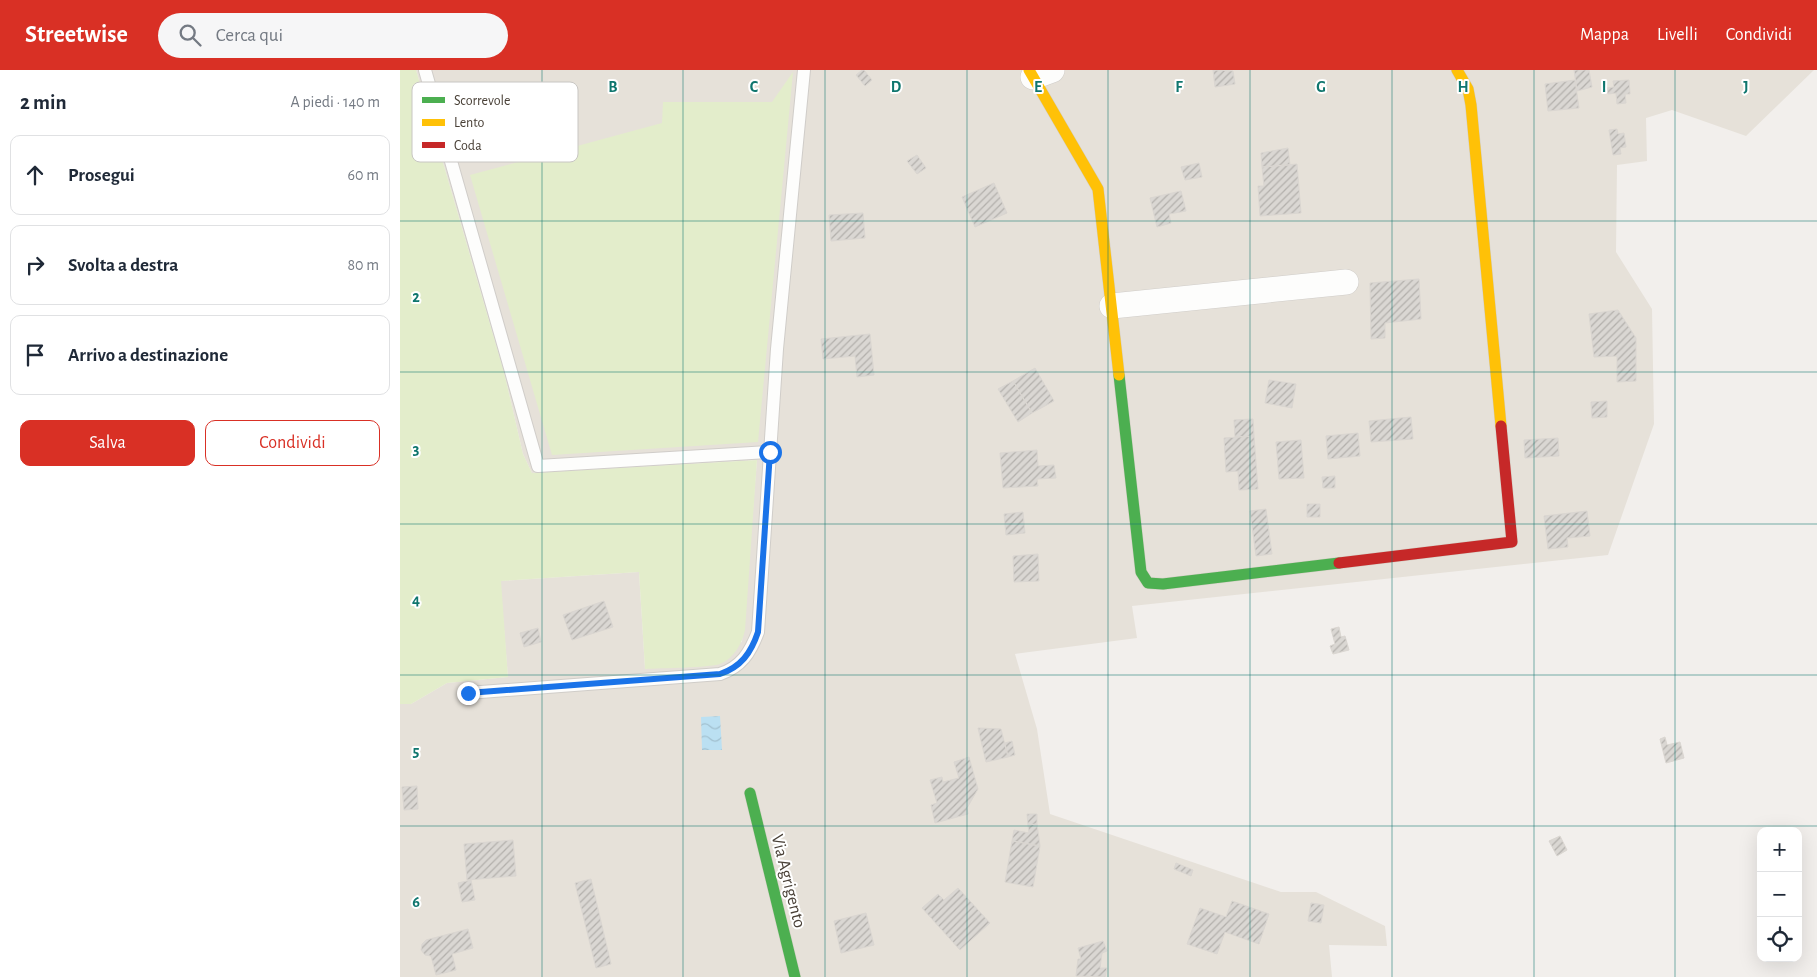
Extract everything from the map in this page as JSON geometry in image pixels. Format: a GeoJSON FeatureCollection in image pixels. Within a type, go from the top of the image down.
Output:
{"type":"FeatureCollection","features":[{"type":"Feature","properties":{"kind":"street"},"geometry":{"type":"LineString","coordinates":[[1038,72],[1098,189],[1141,572],[1148,583],[1163,584],[1512,542],[1471,105],[1468,89],[1457,70]]}},
{"type":"Feature","properties":{"kind":"street"},"geometry":{"type":"LineString","coordinates":[[1112,306],[1346,282]]}},
{"type":"Feature","properties":{"kind":"street","name":"Via Agrigento"},"geometry":{"type":"LineString","coordinates":[[750,793],[794,977]]}},
{"type":"Feature","properties":{"kind":"lane"},"geometry":{"type":"LineString","coordinates":[[468,693],[720,674],[731,670],[744,660],[753,646],[758,632],[777,349],[804,70]]}},
{"type":"Feature","properties":{"kind":"lane"},"geometry":{"type":"LineString","coordinates":[[451,162],[538,466],[770,452]]}},
{"type":"Feature","properties":{"kind":"shaded area"},"geometry":{"type":"Polygon","coordinates":[[[416,70],[1814,70],[1746,136],[1672,110],[1646,118],[1647,161],[1617,165],[1616,252],[1652,309],[1654,424],[1608,555],[1132,606],[1137,638],[1015,654],[1037,729],[1050,814],[1281,892],[1316,892],[1385,926],[1387,946],[1329,945],[1332,977],[400,977],[400,704],[411,704],[447,683],[508,677],[500,581],[639,572],[645,669],[742,642],[757,460],[532,473],[523,454],[504,372],[443,162],[578,162],[578,82],[419,82],[416,70]]]}},
{"type":"Feature","properties":{"kind":"green space"},"geometry":{"type":"Polygon","coordinates":[[[400,70],[416,70],[419,82],[412,82],[412,162],[443,162],[504,372],[523,454],[532,473],[757,460],[745,630],[737,650],[725,661],[720,664],[705,666],[645,669],[639,572],[501,581],[508,677],[447,683],[411,704],[400,704],[400,70]]]}},
{"type":"Feature","properties":{"kind":"green space"},"geometry":{"type":"Polygon","coordinates":[[[793,72],[758,442],[552,455],[470,175],[518,162],[578,162],[578,146],[662,123],[663,102],[772,102],[793,72]]]}},
{"type":"Feature","properties":{"kind":"water"},"geometry":{"type":"Polygon","coordinates":[[[720,716],[722,750],[702,750],[701,717],[720,716]]]}},
{"type":"Feature","properties":{"kind":"building"},"geometry":{"type":"Polygon","coordinates":[[[862,70],[872,80],[865,86],[856,75],[862,70]]]}},
{"type":"Feature","properties":{"kind":"building"},"geometry":{"type":"Polygon","coordinates":[[[1213,70],[1233,71],[1235,84],[1215,87],[1213,70]]]}},
{"type":"Feature","properties":{"kind":"building"},"geometry":{"type":"Polygon","coordinates":[[[1574,70],[1589,70],[1592,87],[1577,91],[1574,70]]]}},
{"type":"Feature","properties":{"kind":"building"},"geometry":{"type":"Polygon","coordinates":[[[1575,80],[1579,108],[1548,111],[1545,84],[1575,80]]]}},
{"type":"Feature","properties":{"kind":"building"},"geometry":{"type":"Polygon","coordinates":[[[1629,80],[1630,94],[1625,94],[1626,103],[1617,104],[1616,93],[1608,94],[1607,88],[1614,87],[1613,81],[1629,80]]]}},
{"type":"Feature","properties":{"kind":"building"},"geometry":{"type":"Polygon","coordinates":[[[1617,129],[1618,134],[1624,133],[1626,147],[1620,148],[1621,154],[1613,155],[1609,130],[1617,129]]]}},
{"type":"Feature","properties":{"kind":"building"},"geometry":{"type":"Polygon","coordinates":[[[1288,148],[1290,165],[1262,167],[1261,153],[1288,148]]]}},
{"type":"Feature","properties":{"kind":"building"},"geometry":{"type":"Polygon","coordinates":[[[917,155],[926,168],[917,174],[907,161],[917,155]]]}},
{"type":"Feature","properties":{"kind":"building"},"geometry":{"type":"Polygon","coordinates":[[[1199,163],[1202,177],[1185,180],[1181,167],[1199,163]]]}},
{"type":"Feature","properties":{"kind":"building"},"geometry":{"type":"Polygon","coordinates":[[[1297,164],[1301,213],[1260,216],[1258,186],[1264,186],[1262,167],[1297,164]]]}},
{"type":"Feature","properties":{"kind":"building"},"geometry":{"type":"Polygon","coordinates":[[[994,183],[1007,213],[975,227],[962,197],[994,183]]]}},
{"type":"Feature","properties":{"kind":"building"},"geometry":{"type":"Polygon","coordinates":[[[1181,191],[1186,211],[1169,214],[1171,223],[1157,227],[1150,198],[1181,191]]]}},
{"type":"Feature","properties":{"kind":"building"},"geometry":{"type":"Polygon","coordinates":[[[863,213],[865,238],[831,241],[829,215],[863,213]]]}},
{"type":"Feature","properties":{"kind":"building"},"geometry":{"type":"Polygon","coordinates":[[[1419,279],[1421,319],[1385,323],[1385,338],[1371,339],[1370,283],[1419,279]]]}},
{"type":"Feature","properties":{"kind":"building"},"geometry":{"type":"Polygon","coordinates":[[[1618,310],[1636,338],[1636,381],[1617,382],[1617,356],[1594,357],[1589,314],[1618,310]]]}},
{"type":"Feature","properties":{"kind":"building"},"geometry":{"type":"Polygon","coordinates":[[[870,334],[874,375],[857,377],[855,356],[823,359],[821,339],[870,334]]]}},
{"type":"Feature","properties":{"kind":"building"},"geometry":{"type":"Polygon","coordinates":[[[1035,368],[1054,401],[1032,413],[1013,381],[1035,368]]]}},
{"type":"Feature","properties":{"kind":"building"},"geometry":{"type":"Polygon","coordinates":[[[1269,380],[1296,384],[1292,408],[1265,403],[1269,380]]]}},
{"type":"Feature","properties":{"kind":"building"},"geometry":{"type":"Polygon","coordinates":[[[1013,381],[1032,413],[1018,422],[998,389],[1013,381]]]}},
{"type":"Feature","properties":{"kind":"building"},"geometry":{"type":"Polygon","coordinates":[[[1607,401],[1607,417],[1592,418],[1591,402],[1607,401]]]}},
{"type":"Feature","properties":{"kind":"building"},"geometry":{"type":"Polygon","coordinates":[[[1411,417],[1413,439],[1371,442],[1369,421],[1411,417]]]}},
{"type":"Feature","properties":{"kind":"building"},"geometry":{"type":"Polygon","coordinates":[[[1253,419],[1254,436],[1235,437],[1234,420],[1253,419]]]}},
{"type":"Feature","properties":{"kind":"building"},"geometry":{"type":"Polygon","coordinates":[[[1358,433],[1360,456],[1328,459],[1326,436],[1358,433]]]}},
{"type":"Feature","properties":{"kind":"building"},"geometry":{"type":"Polygon","coordinates":[[[1254,436],[1258,489],[1239,490],[1238,471],[1226,472],[1224,438],[1254,436]]]}},
{"type":"Feature","properties":{"kind":"building"},"geometry":{"type":"Polygon","coordinates":[[[1558,438],[1559,456],[1525,458],[1524,440],[1558,438]]]}},
{"type":"Feature","properties":{"kind":"building"},"geometry":{"type":"Polygon","coordinates":[[[1301,440],[1304,478],[1279,479],[1276,442],[1301,440]]]}},
{"type":"Feature","properties":{"kind":"building"},"geometry":{"type":"Polygon","coordinates":[[[1037,450],[1038,466],[1054,465],[1056,478],[1037,479],[1038,486],[1003,488],[1000,453],[1037,450]]]}},
{"type":"Feature","properties":{"kind":"building"},"geometry":{"type":"Polygon","coordinates":[[[1335,476],[1335,488],[1323,488],[1322,477],[1335,476]]]}},
{"type":"Feature","properties":{"kind":"building"},"geometry":{"type":"Polygon","coordinates":[[[1307,504],[1320,504],[1320,517],[1307,517],[1307,504]]]}},
{"type":"Feature","properties":{"kind":"building"},"geometry":{"type":"Polygon","coordinates":[[[1266,509],[1272,554],[1256,556],[1250,511],[1266,509]]]}},
{"type":"Feature","properties":{"kind":"building"},"geometry":{"type":"Polygon","coordinates":[[[1587,511],[1590,536],[1567,538],[1568,547],[1548,549],[1544,516],[1587,511]]]}},
{"type":"Feature","properties":{"kind":"building"},"geometry":{"type":"Polygon","coordinates":[[[1023,512],[1025,533],[1006,535],[1004,514],[1023,512]]]}},
{"type":"Feature","properties":{"kind":"building"},"geometry":{"type":"Polygon","coordinates":[[[1038,554],[1039,581],[1014,582],[1013,556],[1038,554]]]}},
{"type":"Feature","properties":{"kind":"building"},"geometry":{"type":"Polygon","coordinates":[[[604,601],[613,627],[572,640],[563,615],[604,601]]]}},
{"type":"Feature","properties":{"kind":"building"},"geometry":{"type":"Polygon","coordinates":[[[1339,627],[1341,637],[1345,636],[1349,650],[1333,654],[1330,646],[1335,644],[1331,629],[1339,627]]]}},
{"type":"Feature","properties":{"kind":"building"},"geometry":{"type":"Polygon","coordinates":[[[538,628],[541,642],[524,647],[520,633],[538,628]]]}},
{"type":"Feature","properties":{"kind":"building"},"geometry":{"type":"Polygon","coordinates":[[[978,728],[1001,729],[1008,757],[986,762],[978,728]]]}},
{"type":"Feature","properties":{"kind":"building"},"geometry":{"type":"Polygon","coordinates":[[[1665,737],[1667,745],[1680,742],[1684,758],[1666,763],[1660,739],[1665,737]]]}},
{"type":"Feature","properties":{"kind":"building"},"geometry":{"type":"Polygon","coordinates":[[[1012,741],[1015,755],[1008,757],[1005,743],[1012,741]]]}},
{"type":"Feature","properties":{"kind":"building"},"geometry":{"type":"Polygon","coordinates":[[[969,757],[978,789],[967,808],[968,814],[935,823],[931,805],[937,803],[930,780],[942,777],[943,782],[959,778],[954,762],[969,757]]]}},
{"type":"Feature","properties":{"kind":"building"},"geometry":{"type":"Polygon","coordinates":[[[417,786],[418,809],[404,810],[402,787],[417,786]]]}},
{"type":"Feature","properties":{"kind":"building"},"geometry":{"type":"Polygon","coordinates":[[[1027,814],[1037,814],[1037,824],[1028,825],[1027,814]]]}},
{"type":"Feature","properties":{"kind":"building"},"geometry":{"type":"Polygon","coordinates":[[[1037,824],[1040,846],[1012,841],[1014,830],[1029,833],[1028,825],[1037,824]]]}},
{"type":"Feature","properties":{"kind":"building"},"geometry":{"type":"Polygon","coordinates":[[[1560,836],[1567,850],[1557,856],[1549,841],[1560,836]]]}},
{"type":"Feature","properties":{"kind":"building"},"geometry":{"type":"Polygon","coordinates":[[[513,840],[516,876],[467,880],[464,844],[513,840]]]}},
{"type":"Feature","properties":{"kind":"building"},"geometry":{"type":"Polygon","coordinates":[[[1012,841],[1040,846],[1033,887],[1005,882],[1012,841]]]}},
{"type":"Feature","properties":{"kind":"building"},"geometry":{"type":"Polygon","coordinates":[[[1176,863],[1193,870],[1191,876],[1174,869],[1176,863]]]}},
{"type":"Feature","properties":{"kind":"building"},"geometry":{"type":"Polygon","coordinates":[[[591,879],[611,964],[596,968],[575,883],[591,879]]]}},
{"type":"Feature","properties":{"kind":"building"},"geometry":{"type":"Polygon","coordinates":[[[471,880],[475,900],[462,902],[458,883],[471,880]]]}},
{"type":"Feature","properties":{"kind":"building"},"geometry":{"type":"Polygon","coordinates":[[[958,888],[990,923],[960,950],[922,908],[938,894],[944,900],[958,888]]]}},
{"type":"Feature","properties":{"kind":"building"},"geometry":{"type":"Polygon","coordinates":[[[1232,901],[1269,914],[1259,944],[1225,932],[1217,954],[1187,944],[1200,908],[1226,917],[1232,901]]]}},
{"type":"Feature","properties":{"kind":"building"},"geometry":{"type":"Polygon","coordinates":[[[1311,903],[1324,905],[1321,923],[1308,921],[1311,903]]]}},
{"type":"Feature","properties":{"kind":"building"},"geometry":{"type":"Polygon","coordinates":[[[866,913],[874,945],[841,953],[834,921],[866,913]]]}},
{"type":"Feature","properties":{"kind":"building"},"geometry":{"type":"Polygon","coordinates":[[[468,929],[473,948],[452,954],[456,970],[436,975],[431,956],[425,955],[421,950],[422,944],[426,940],[468,929]]]}},
{"type":"Feature","properties":{"kind":"building"},"geometry":{"type":"Polygon","coordinates":[[[1103,941],[1107,951],[1102,953],[1100,968],[1107,968],[1105,977],[1076,976],[1078,959],[1081,959],[1078,948],[1103,941]]]}},
{"type":"Feature","properties":{"kind":"traffic: fast"},"geometry":{"type":"LineString","coordinates":[[1119,375],[1141,572],[1148,583],[1163,584],[1339,563]]}},
{"type":"Feature","properties":{"kind":"traffic: fast"},"geometry":{"type":"LineString","coordinates":[[750,793],[795,977]]}},
{"type":"Feature","properties":{"kind":"traffic: slow"},"geometry":{"type":"LineString","coordinates":[[1029,70],[1098,189],[1119,375]]}},
{"type":"Feature","properties":{"kind":"traffic: slow"},"geometry":{"type":"LineString","coordinates":[[1457,70],[1468,89],[1471,105],[1501,426]]}},
{"type":"Feature","properties":{"kind":"traffic: jam"},"geometry":{"type":"LineString","coordinates":[[1339,563],[1512,542],[1501,426]]}},
{"type":"Feature","properties":{"kind":"route"},"geometry":{"type":"LineString","coordinates":[[468,693],[720,674],[731,670],[744,660],[753,646],[758,632],[770,452]]}}]}
